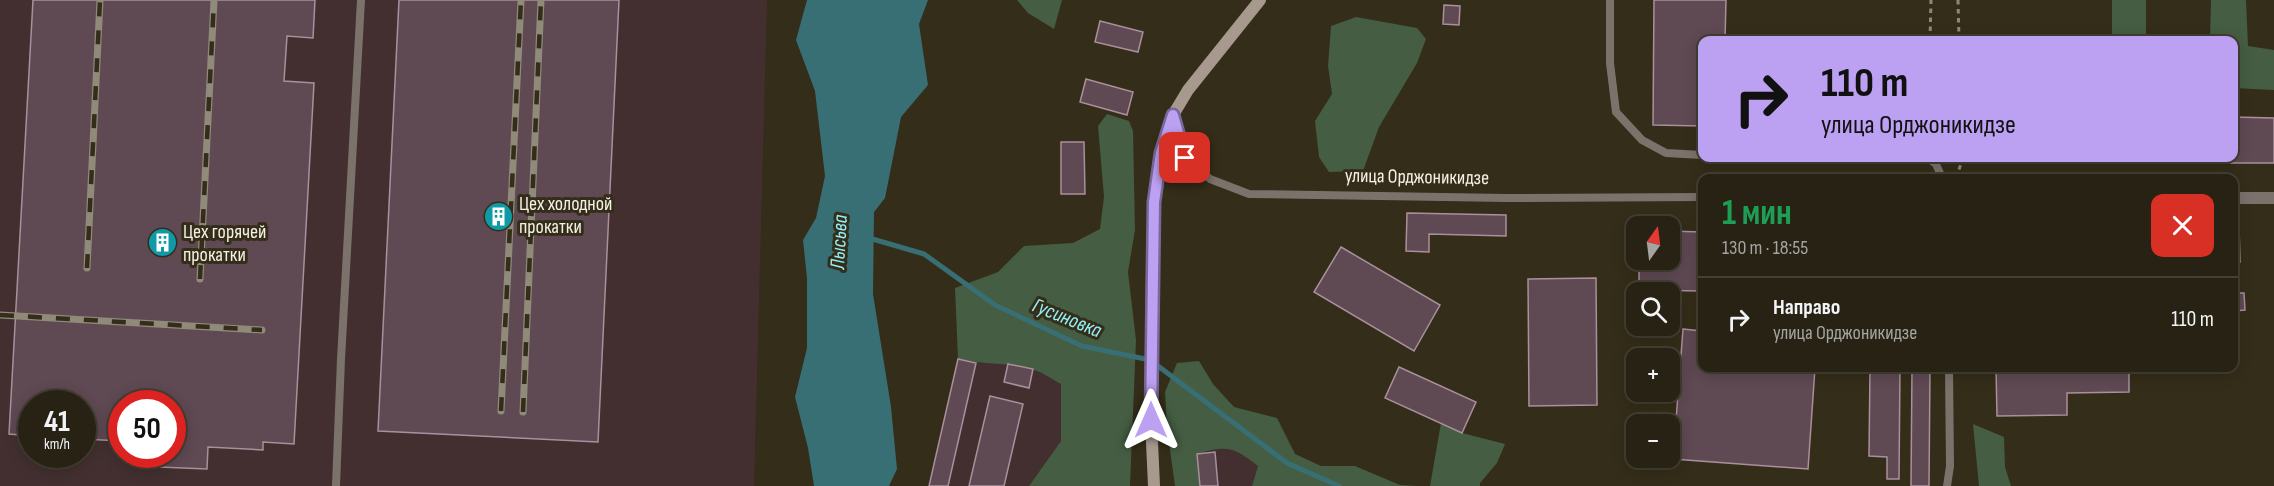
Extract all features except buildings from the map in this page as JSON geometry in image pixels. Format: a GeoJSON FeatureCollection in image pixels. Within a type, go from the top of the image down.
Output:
{"type":"FeatureCollection","features":[{"type":"Feature","properties":{"kind":"main road"},"geometry":{"type":"LineString","coordinates":[[1154,486],[1151,420],[1154,202],[1161,153],[1173,115],[1188,90],[1260,0]]}},
{"type":"Feature","properties":{"kind":"street"},"geometry":{"type":"LineString","coordinates":[[2238,198],[2274,198]]}},
{"type":"Feature","properties":{"kind":"lane"},"geometry":{"type":"LineString","coordinates":[[336,486],[361,0]]}},
{"type":"Feature","properties":{"kind":"lane"},"geometry":{"type":"LineString","coordinates":[[1610,0],[1610,63],[1616,112],[1642,140],[1666,153],[1698,155]]}},
{"type":"Feature","properties":{"kind":"lane","name":"улица Орджоникидзе"},"geometry":{"type":"LineString","coordinates":[[1173,115],[1185,158],[1210,179],[1249,194],[1506,198],[1698,197]]}},
{"type":"Feature","properties":{"kind":"lane"},"geometry":{"type":"LineString","coordinates":[[1947,486],[1950,466],[1949,372]]}},
{"type":"Feature","properties":{"kind":"path"},"geometry":{"type":"LineString","coordinates":[[1930,0],[1930,36]]}},
{"type":"Feature","properties":{"kind":"path"},"geometry":{"type":"LineString","coordinates":[[1958,0],[1959,36]]}},
{"type":"Feature","properties":{"kind":"shaded area"},"geometry":{"type":"Polygon","coordinates":[[[0,0],[767,0],[754,486],[0,486],[0,0]]]}},
{"type":"Feature","properties":{"kind":"shaded area"},"geometry":{"type":"Polygon","coordinates":[[[958,359],[1033,369],[1061,384],[1061,441],[1029,486],[929,486],[958,359]]]}},
{"type":"Feature","properties":{"kind":"shaded area"},"geometry":{"type":"Polygon","coordinates":[[[1221,448],[1238,451],[1258,466],[1252,486],[1200,486],[1197,454],[1221,448]]]}},
{"type":"Feature","properties":{"kind":"green space"},"geometry":{"type":"Polygon","coordinates":[[[1017,0],[1062,0],[1054,29],[1028,13],[1017,0]]]}},
{"type":"Feature","properties":{"kind":"green space"},"geometry":{"type":"Polygon","coordinates":[[[2112,0],[2146,0],[2146,36],[2112,36],[2112,0]]]}},
{"type":"Feature","properties":{"kind":"green space"},"geometry":{"type":"Polygon","coordinates":[[[2211,0],[2246,0],[2248,46],[2274,50],[2274,90],[2238,88],[2238,36],[2210,36],[2211,0]]]}},
{"type":"Feature","properties":{"kind":"green space"},"geometry":{"type":"Polygon","coordinates":[[[1356,17],[1417,28],[1426,39],[1417,63],[1379,127],[1363,171],[1329,172],[1319,157],[1315,121],[1332,94],[1328,66],[1331,26],[1356,17]]]}},
{"type":"Feature","properties":{"kind":"green space"},"geometry":{"type":"Polygon","coordinates":[[[1107,114],[1129,121],[1133,131],[1135,230],[1128,272],[1136,340],[1130,486],[1029,486],[1061,441],[1061,384],[1038,371],[958,359],[955,288],[998,272],[1024,246],[1073,243],[1100,229],[1104,197],[1098,126],[1107,114]]]}},
{"type":"Feature","properties":{"kind":"green space"},"geometry":{"type":"Polygon","coordinates":[[[1199,361],[1213,384],[1234,407],[1277,418],[1295,454],[1321,466],[1355,466],[1400,485],[1417,486],[1252,486],[1258,466],[1236,451],[1216,449],[1197,454],[1200,486],[1175,486],[1167,428],[1165,392],[1177,363],[1199,361]]]}},
{"type":"Feature","properties":{"kind":"green space"},"geometry":{"type":"Polygon","coordinates":[[[1441,423],[1462,433],[1505,444],[1497,463],[1480,486],[1430,486],[1441,423]]]}},
{"type":"Feature","properties":{"kind":"green space"},"geometry":{"type":"Polygon","coordinates":[[[1973,424],[2004,437],[2005,467],[2011,486],[1979,486],[1973,424]]]}},
{"type":"Feature","properties":{"kind":"water","name":"Лысьва"},"geometry":{"type":"Polygon","coordinates":[[[807,0],[928,0],[919,24],[928,85],[901,117],[885,198],[874,212],[873,294],[891,407],[897,469],[889,486],[814,486],[808,448],[795,397],[807,348],[807,278],[803,240],[816,218],[825,176],[815,91],[796,40],[807,0]]]}},
{"type":"Feature","properties":{"kind":"waterway","name":"Гусиновка"},"geometry":{"type":"LineString","coordinates":[[869,238],[924,254],[995,305],[1082,346],[1150,360],[1287,463],[1339,486]]}},
{"type":"Feature","properties":{"kind":"railway"},"geometry":{"type":"LineString","coordinates":[[87,268],[100,0]]}},
{"type":"Feature","properties":{"kind":"railway"},"geometry":{"type":"LineString","coordinates":[[200,279],[214,0]]}},
{"type":"Feature","properties":{"kind":"railway"},"geometry":{"type":"LineString","coordinates":[[501,411],[521,0]]}},
{"type":"Feature","properties":{"kind":"railway"},"geometry":{"type":"LineString","coordinates":[[523,412],[541,0]]}},
{"type":"Feature","properties":{"kind":"railway"},"geometry":{"type":"LineString","coordinates":[[0,315],[262,330]]}},
{"type":"Feature","properties":{"kind":"place","name":"Цех холодной прокатки"},"geometry":{"type":"Point","coordinates":[498,216]}},
{"type":"Feature","properties":{"kind":"place","name":"Цех горячей прокатки"},"geometry":{"type":"Point","coordinates":[162,243]}},
{"type":"Feature","properties":{"kind":"route"},"geometry":{"type":"LineString","coordinates":[[1151,420],[1154,202],[1161,153],[1173,115],[1185,158]]}}]}
